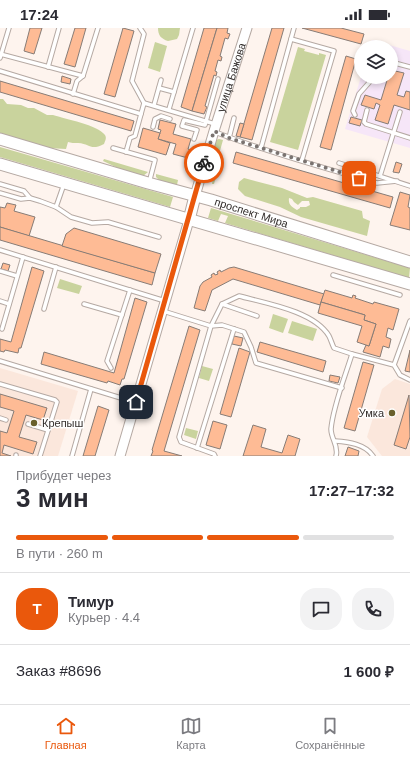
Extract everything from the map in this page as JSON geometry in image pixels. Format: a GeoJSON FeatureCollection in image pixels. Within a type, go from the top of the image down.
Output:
{"type":"FeatureCollection","features":[{"type":"Feature","properties":{"kind":"main road","name":"проспект Мира"},"geometry":{"type":"LineString","coordinates":[[0,139],[195,196],[410,262]]}},
{"type":"Feature","properties":{"kind":"main road","name":"проспект Мира"},"geometry":{"type":"LineString","coordinates":[[0,164],[410,284]]}},
{"type":"Feature","properties":{"kind":"main road","name":"улица Бажова"},"geometry":{"type":"LineString","coordinates":[[189,220],[195,196]]}},
{"type":"Feature","properties":{"kind":"street","name":"улица Бажова"},"geometry":{"type":"LineString","coordinates":[[195,196],[247,28]]}},
{"type":"Feature","properties":{"kind":"street"},"geometry":{"type":"LineString","coordinates":[[120,456],[189,220]]}},
{"type":"Feature","properties":{"kind":"lane"},"geometry":{"type":"LineString","coordinates":[[9,28],[0,55],[83,76]]}},
{"type":"Feature","properties":{"kind":"lane"},"geometry":{"type":"LineString","coordinates":[[48,67],[59,28]]}},
{"type":"Feature","properties":{"kind":"lane"},"geometry":{"type":"LineString","coordinates":[[73,94],[77,81],[83,76],[98,28]]}},
{"type":"Feature","properties":{"kind":"lane"},"geometry":{"type":"LineString","coordinates":[[126,152],[130,138],[135,136],[144,103],[132,81],[144,34],[140,28]]}},
{"type":"Feature","properties":{"kind":"lane"},"geometry":{"type":"LineString","coordinates":[[169,109],[193,28]]}},
{"type":"Feature","properties":{"kind":"lane"},"geometry":{"type":"LineString","coordinates":[[261,148],[294,28]]}},
{"type":"Feature","properties":{"kind":"lane"},"geometry":{"type":"LineString","coordinates":[[291,39],[334,52],[302,160]]}},
{"type":"Feature","properties":{"kind":"lane"},"geometry":{"type":"LineString","coordinates":[[398,64],[410,67]]}},
{"type":"Feature","properties":{"kind":"lane"},"geometry":{"type":"LineString","coordinates":[[0,71],[141,114]]}},
{"type":"Feature","properties":{"kind":"lane"},"geometry":{"type":"LineString","coordinates":[[194,139],[197,130],[182,126],[184,120],[204,125],[218,79]]}},
{"type":"Feature","properties":{"kind":"lane"},"geometry":{"type":"LineString","coordinates":[[154,105],[161,80]]}},
{"type":"Feature","properties":{"kind":"lane"},"geometry":{"type":"LineString","coordinates":[[355,115],[353,111],[359,94],[368,84]]}},
{"type":"Feature","properties":{"kind":"lane"},"geometry":{"type":"LineString","coordinates":[[159,88],[174,92]]}},
{"type":"Feature","properties":{"kind":"lane"},"geometry":{"type":"LineString","coordinates":[[144,103],[169,109],[206,121],[229,138],[261,148],[378,183],[397,182]]}},
{"type":"Feature","properties":{"kind":"lane"},"geometry":{"type":"LineString","coordinates":[[161,116],[163,108]]}},
{"type":"Feature","properties":{"kind":"lane"},"geometry":{"type":"LineString","coordinates":[[367,110],[364,122],[366,124],[410,138]]}},
{"type":"Feature","properties":{"kind":"lane"},"geometry":{"type":"LineString","coordinates":[[380,176],[400,112]]}},
{"type":"Feature","properties":{"kind":"lane"},"geometry":{"type":"LineString","coordinates":[[153,127],[155,119],[161,116],[170,119]]}},
{"type":"Feature","properties":{"kind":"lane"},"geometry":{"type":"LineString","coordinates":[[229,138],[234,118]]}},
{"type":"Feature","properties":{"kind":"lane"},"geometry":{"type":"LineString","coordinates":[[113,148],[155,160],[148,183]]}},
{"type":"Feature","properties":{"kind":"lane"},"geometry":{"type":"LineString","coordinates":[[339,163],[410,186]]}},
{"type":"Feature","properties":{"kind":"lane"},"geometry":{"type":"LineString","coordinates":[[359,178],[362,170]]}},
{"type":"Feature","properties":{"kind":"lane"},"geometry":{"type":"LineString","coordinates":[[56,207],[64,183]]}},
{"type":"Feature","properties":{"kind":"lane"},"geometry":{"type":"LineString","coordinates":[[0,184],[24,191],[30,198]]}},
{"type":"Feature","properties":{"kind":"lane"},"geometry":{"type":"LineString","coordinates":[[0,193],[21,199],[30,198],[56,207],[71,217],[92,223],[108,222],[159,237]]}},
{"type":"Feature","properties":{"kind":"lane"},"geometry":{"type":"LineString","coordinates":[[0,250],[165,301]]}},
{"type":"Feature","properties":{"kind":"lane"},"geometry":{"type":"LineString","coordinates":[[2,330],[23,257]]}},
{"type":"Feature","properties":{"kind":"lane"},"geometry":{"type":"LineString","coordinates":[[44,309],[56,267]]}},
{"type":"Feature","properties":{"kind":"lane"},"geometry":{"type":"LineString","coordinates":[[0,271],[17,276]]}},
{"type":"Feature","properties":{"kind":"lane"},"geometry":{"type":"LineString","coordinates":[[333,275],[400,295]]}},
{"type":"Feature","properties":{"kind":"lane"},"geometry":{"type":"LineString","coordinates":[[111,368],[107,361],[130,290]]}},
{"type":"Feature","properties":{"kind":"lane"},"geometry":{"type":"LineString","coordinates":[[215,456],[214,454],[180,442],[179,437],[211,326],[222,304],[239,296],[302,314],[318,324],[328,336],[334,348],[394,365],[400,375],[410,380]]}},
{"type":"Feature","properties":{"kind":"lane"},"geometry":{"type":"LineString","coordinates":[[0,301],[9,304]]}},
{"type":"Feature","properties":{"kind":"lane"},"geometry":{"type":"LineString","coordinates":[[84,304],[122,315]]}},
{"type":"Feature","properties":{"kind":"lane"},"geometry":{"type":"LineString","coordinates":[[222,304],[257,316]]}},
{"type":"Feature","properties":{"kind":"lane"},"geometry":{"type":"LineString","coordinates":[[162,311],[211,326],[222,325],[244,332],[256,363],[342,388]]}},
{"type":"Feature","properties":{"kind":"lane"},"geometry":{"type":"LineString","coordinates":[[394,365],[410,321]]}},
{"type":"Feature","properties":{"kind":"lane"},"geometry":{"type":"LineString","coordinates":[[197,448],[234,329]]}},
{"type":"Feature","properties":{"kind":"lane"},"geometry":{"type":"LineString","coordinates":[[336,456],[336,445],[331,431],[352,354]]}},
{"type":"Feature","properties":{"kind":"lane"},"geometry":{"type":"LineString","coordinates":[[0,361],[136,402]]}},
{"type":"Feature","properties":{"kind":"lane"},"geometry":{"type":"LineString","coordinates":[[0,384],[55,400],[57,402],[40,456]]}},
{"type":"Feature","properties":{"kind":"lane"},"geometry":{"type":"LineString","coordinates":[[72,456],[91,389]]}},
{"type":"Feature","properties":{"kind":"lane"},"geometry":{"type":"LineString","coordinates":[[0,418],[6,420]]}},
{"type":"Feature","properties":{"kind":"lane"},"geometry":{"type":"LineString","coordinates":[[28,424],[48,430]]}},
{"type":"Feature","properties":{"kind":"lane"},"geometry":{"type":"LineString","coordinates":[[335,441],[352,443],[370,451],[373,456]]}},
{"type":"Feature","properties":{"kind":"shaded area"},"geometry":{"type":"Polygon","coordinates":[[[398,48],[410,51],[410,148],[345,129],[359,84],[398,84],[398,48]]]}},
{"type":"Feature","properties":{"kind":"shaded area","name":"Крепыш"},"geometry":{"type":"Polygon","coordinates":[[[0,368],[78,391],[58,456],[0,456],[0,368]]]}},
{"type":"Feature","properties":{"kind":"shaded area","name":"Умка"},"geometry":{"type":"Polygon","coordinates":[[[395,379],[410,384],[410,456],[382,456],[367,437],[382,389],[395,379]]]}},
{"type":"Feature","properties":{"kind":"green space"},"geometry":{"type":"Polygon","coordinates":[[[158,28],[180,28],[179,35],[177,39],[168,41],[160,36],[158,28]]]}},
{"type":"Feature","properties":{"kind":"green space"},"geometry":{"type":"Polygon","coordinates":[[[155,42],[167,46],[160,72],[148,68],[155,42]]]}},
{"type":"Feature","properties":{"kind":"green space"},"geometry":{"type":"Polygon","coordinates":[[[298,47],[305,49],[304,51],[319,55],[319,53],[326,55],[298,150],[270,142],[298,47]]]}},
{"type":"Feature","properties":{"kind":"green space"},"geometry":{"type":"Polygon","coordinates":[[[0,99],[3,99],[7,104],[34,108],[47,115],[53,115],[96,128],[105,135],[106,138],[104,144],[93,147],[68,142],[66,149],[48,148],[0,134],[0,99]]]}},
{"type":"Feature","properties":{"kind":"green space"},"geometry":{"type":"Polygon","coordinates":[[[216,140],[223,140],[216,165],[219,166],[214,184],[212,184],[213,178],[207,176],[206,183],[205,179],[216,140]]]}},
{"type":"Feature","properties":{"kind":"green space"},"geometry":{"type":"Polygon","coordinates":[[[0,147],[173,197],[170,207],[0,157],[0,147]]]}},
{"type":"Feature","properties":{"kind":"green space"},"geometry":{"type":"Polygon","coordinates":[[[104,159],[148,172],[143,176],[120,169],[103,161],[104,159]]]}},
{"type":"Feature","properties":{"kind":"green space"},"geometry":{"type":"Polygon","coordinates":[[[156,174],[178,180],[177,185],[159,180],[156,177],[156,174]]]}},
{"type":"Feature","properties":{"kind":"green space"},"geometry":{"type":"Polygon","coordinates":[[[244,178],[282,188],[307,198],[313,197],[362,211],[363,218],[370,221],[367,236],[301,217],[280,207],[245,196],[238,189],[239,182],[244,178]],[[289,198],[290,204],[297,210],[300,207],[310,205],[309,201],[302,201],[298,205],[289,198]]]}},
{"type":"Feature","properties":{"kind":"green space"},"geometry":{"type":"Polygon","coordinates":[[[211,208],[410,268],[409,278],[225,223],[228,216],[221,214],[218,221],[208,218],[211,208]]]}},
{"type":"Feature","properties":{"kind":"green space"},"geometry":{"type":"Polygon","coordinates":[[[60,279],[82,286],[79,294],[57,288],[60,279]]]}},
{"type":"Feature","properties":{"kind":"green space"},"geometry":{"type":"Polygon","coordinates":[[[273,314],[288,319],[283,333],[269,328],[273,314]]]}},
{"type":"Feature","properties":{"kind":"green space"},"geometry":{"type":"Polygon","coordinates":[[[292,321],[317,329],[313,341],[288,333],[292,321]]]}},
{"type":"Feature","properties":{"kind":"green space"},"geometry":{"type":"Polygon","coordinates":[[[202,366],[213,369],[209,381],[199,378],[202,366]]]}},
{"type":"Feature","properties":{"kind":"green space"},"geometry":{"type":"Polygon","coordinates":[[[186,428],[198,431],[196,439],[184,435],[186,428]]]}},
{"type":"Feature","properties":{"kind":"building"},"geometry":{"type":"Polygon","coordinates":[[[30,28],[42,28],[34,54],[24,51],[30,28]]]}},
{"type":"Feature","properties":{"kind":"building"},"geometry":{"type":"Polygon","coordinates":[[[75,28],[86,28],[75,67],[64,64],[75,28]]]}},
{"type":"Feature","properties":{"kind":"building"},"geometry":{"type":"Polygon","coordinates":[[[123,28],[134,31],[115,97],[104,94],[123,28]]]}},
{"type":"Feature","properties":{"kind":"building"},"geometry":{"type":"Polygon","coordinates":[[[204,28],[217,28],[192,111],[181,107],[204,28]]]}},
{"type":"Feature","properties":{"kind":"building"},"geometry":{"type":"Polygon","coordinates":[[[217,28],[228,28],[227,33],[230,34],[228,39],[225,38],[220,56],[222,57],[221,61],[218,60],[215,71],[217,72],[216,76],[214,75],[204,114],[192,111],[217,28]]]}},
{"type":"Feature","properties":{"kind":"building"},"geometry":{"type":"Polygon","coordinates":[[[272,28],[284,28],[252,140],[240,137],[272,28]]]}},
{"type":"Feature","properties":{"kind":"building"},"geometry":{"type":"Polygon","coordinates":[[[302,28],[341,28],[364,34],[362,40],[354,40],[354,42],[302,28]]]}},
{"type":"Feature","properties":{"kind":"building"},"geometry":{"type":"Polygon","coordinates":[[[346,56],[354,58],[354,66],[331,150],[320,147],[346,56]]]}},
{"type":"Feature","properties":{"kind":"building"},"geometry":{"type":"Polygon","coordinates":[[[398,72],[404,73],[397,95],[404,97],[406,91],[410,92],[410,110],[394,105],[388,124],[375,120],[380,105],[376,103],[374,109],[361,105],[365,95],[381,100],[386,84],[398,84],[398,72]]]}},
{"type":"Feature","properties":{"kind":"building"},"geometry":{"type":"Polygon","coordinates":[[[62,76],[71,79],[70,84],[61,82],[62,76]]]}},
{"type":"Feature","properties":{"kind":"building"},"geometry":{"type":"Polygon","coordinates":[[[0,81],[134,121],[131,131],[0,92],[0,81]]]}},
{"type":"Feature","properties":{"kind":"building"},"geometry":{"type":"Polygon","coordinates":[[[351,117],[362,120],[360,126],[349,123],[351,117]]]}},
{"type":"Feature","properties":{"kind":"building"},"geometry":{"type":"Polygon","coordinates":[[[160,120],[176,124],[173,134],[191,139],[188,149],[190,150],[188,158],[173,154],[176,144],[158,139],[161,130],[158,129],[160,120]]]}},
{"type":"Feature","properties":{"kind":"building"},"geometry":{"type":"Polygon","coordinates":[[[240,123],[244,124],[240,137],[236,136],[240,123]]]}},
{"type":"Feature","properties":{"kind":"building"},"geometry":{"type":"Polygon","coordinates":[[[143,128],[160,133],[158,139],[170,143],[166,155],[138,147],[143,128]]]}},
{"type":"Feature","properties":{"kind":"building"},"geometry":{"type":"Polygon","coordinates":[[[236,152],[393,197],[390,208],[233,163],[236,152]]]}},
{"type":"Feature","properties":{"kind":"building"},"geometry":{"type":"Polygon","coordinates":[[[396,162],[402,164],[399,173],[393,172],[396,162]]]}},
{"type":"Feature","properties":{"kind":"building"},"geometry":{"type":"Polygon","coordinates":[[[400,192],[410,195],[408,207],[410,208],[410,230],[390,225],[400,192]]]}},
{"type":"Feature","properties":{"kind":"building"},"geometry":{"type":"Polygon","coordinates":[[[7,203],[16,205],[14,211],[35,217],[29,236],[0,227],[0,207],[5,208],[7,203]]]}},
{"type":"Feature","properties":{"kind":"building"},"geometry":{"type":"Polygon","coordinates":[[[0,227],[155,273],[152,285],[0,240],[0,227]]]}},
{"type":"Feature","properties":{"kind":"building"},"geometry":{"type":"Polygon","coordinates":[[[74,228],[161,254],[155,273],[62,246],[66,234],[74,228]]]}},
{"type":"Feature","properties":{"kind":"building"},"geometry":{"type":"Polygon","coordinates":[[[3,263],[10,265],[8,271],[1,269],[3,263]]]}},
{"type":"Feature","properties":{"kind":"building"},"geometry":{"type":"Polygon","coordinates":[[[32,267],[44,271],[21,348],[19,348],[18,353],[5,350],[4,352],[0,351],[0,339],[11,342],[32,267]]]}},
{"type":"Feature","properties":{"kind":"building"},"geometry":{"type":"Polygon","coordinates":[[[234,267],[324,294],[320,305],[233,279],[212,290],[205,311],[194,308],[200,286],[203,282],[212,277],[211,275],[214,273],[215,275],[218,274],[217,272],[220,270],[221,272],[234,267]]]}},
{"type":"Feature","properties":{"kind":"building"},"geometry":{"type":"Polygon","coordinates":[[[325,290],[352,298],[353,295],[356,296],[355,298],[373,304],[374,302],[399,309],[393,330],[388,328],[386,337],[391,339],[389,348],[383,346],[380,357],[363,352],[366,345],[369,346],[376,324],[364,320],[365,315],[321,302],[325,290]]]}},
{"type":"Feature","properties":{"kind":"building"},"geometry":{"type":"Polygon","coordinates":[[[135,298],[147,302],[124,379],[122,379],[120,385],[108,381],[107,383],[41,364],[44,352],[114,373],[135,298]]]}},
{"type":"Feature","properties":{"kind":"building"},"geometry":{"type":"Polygon","coordinates":[[[321,302],[365,315],[364,320],[376,324],[369,346],[357,342],[362,326],[318,313],[321,302]]]}},
{"type":"Feature","properties":{"kind":"building"},"geometry":{"type":"Polygon","coordinates":[[[189,326],[200,330],[164,451],[182,456],[151,456],[152,450],[189,326]]]}},
{"type":"Feature","properties":{"kind":"building"},"geometry":{"type":"Polygon","coordinates":[[[234,336],[243,338],[241,346],[232,344],[234,336]]]}},
{"type":"Feature","properties":{"kind":"building"},"geometry":{"type":"Polygon","coordinates":[[[260,342],[326,361],[323,372],[257,352],[260,342]]]}},
{"type":"Feature","properties":{"kind":"building"},"geometry":{"type":"Polygon","coordinates":[[[239,348],[250,352],[231,417],[220,414],[239,348]]]}},
{"type":"Feature","properties":{"kind":"building"},"geometry":{"type":"Polygon","coordinates":[[[410,350],[410,372],[405,371],[410,350]]]}},
{"type":"Feature","properties":{"kind":"building"},"geometry":{"type":"Polygon","coordinates":[[[363,362],[374,365],[355,431],[344,428],[363,362]]]}},
{"type":"Feature","properties":{"kind":"building"},"geometry":{"type":"Polygon","coordinates":[[[330,375],[340,377],[338,383],[329,381],[330,375]]]}},
{"type":"Feature","properties":{"kind":"building"},"geometry":{"type":"Polygon","coordinates":[[[0,394],[47,408],[43,420],[26,415],[19,437],[37,442],[33,454],[4,445],[2,453],[11,456],[0,456],[0,431],[7,433],[14,411],[0,407],[0,394]]]}},
{"type":"Feature","properties":{"kind":"building"},"geometry":{"type":"Polygon","coordinates":[[[409,395],[410,437],[406,449],[394,445],[409,395]]]}},
{"type":"Feature","properties":{"kind":"building"},"geometry":{"type":"Polygon","coordinates":[[[98,406],[109,410],[95,456],[83,456],[98,406]]]}},
{"type":"Feature","properties":{"kind":"building"},"geometry":{"type":"Polygon","coordinates":[[[213,421],[227,425],[220,449],[206,445],[213,421]]]}},
{"type":"Feature","properties":{"kind":"building"},"geometry":{"type":"Polygon","coordinates":[[[253,425],[266,429],[261,447],[282,453],[288,435],[300,439],[295,456],[243,456],[253,425]]]}},
{"type":"Feature","properties":{"kind":"building"},"geometry":{"type":"Polygon","coordinates":[[[348,447],[359,451],[358,456],[345,456],[348,447]]]}},
{"type":"Feature","properties":{"kind":"way so far"},"geometry":{"type":"LineString","coordinates":[[204,163],[214,131],[229,138],[359,178]]}},
{"type":"Feature","properties":{"kind":"place","name":"Умка"},"geometry":{"type":"Point","coordinates":[392,413]}},
{"type":"Feature","properties":{"kind":"place","name":"Крепыш"},"geometry":{"type":"Point","coordinates":[34,423]}},
{"type":"Feature","properties":{"kind":"route"},"geometry":{"type":"LineString","coordinates":[[136,402],[204,163]]}}]}
